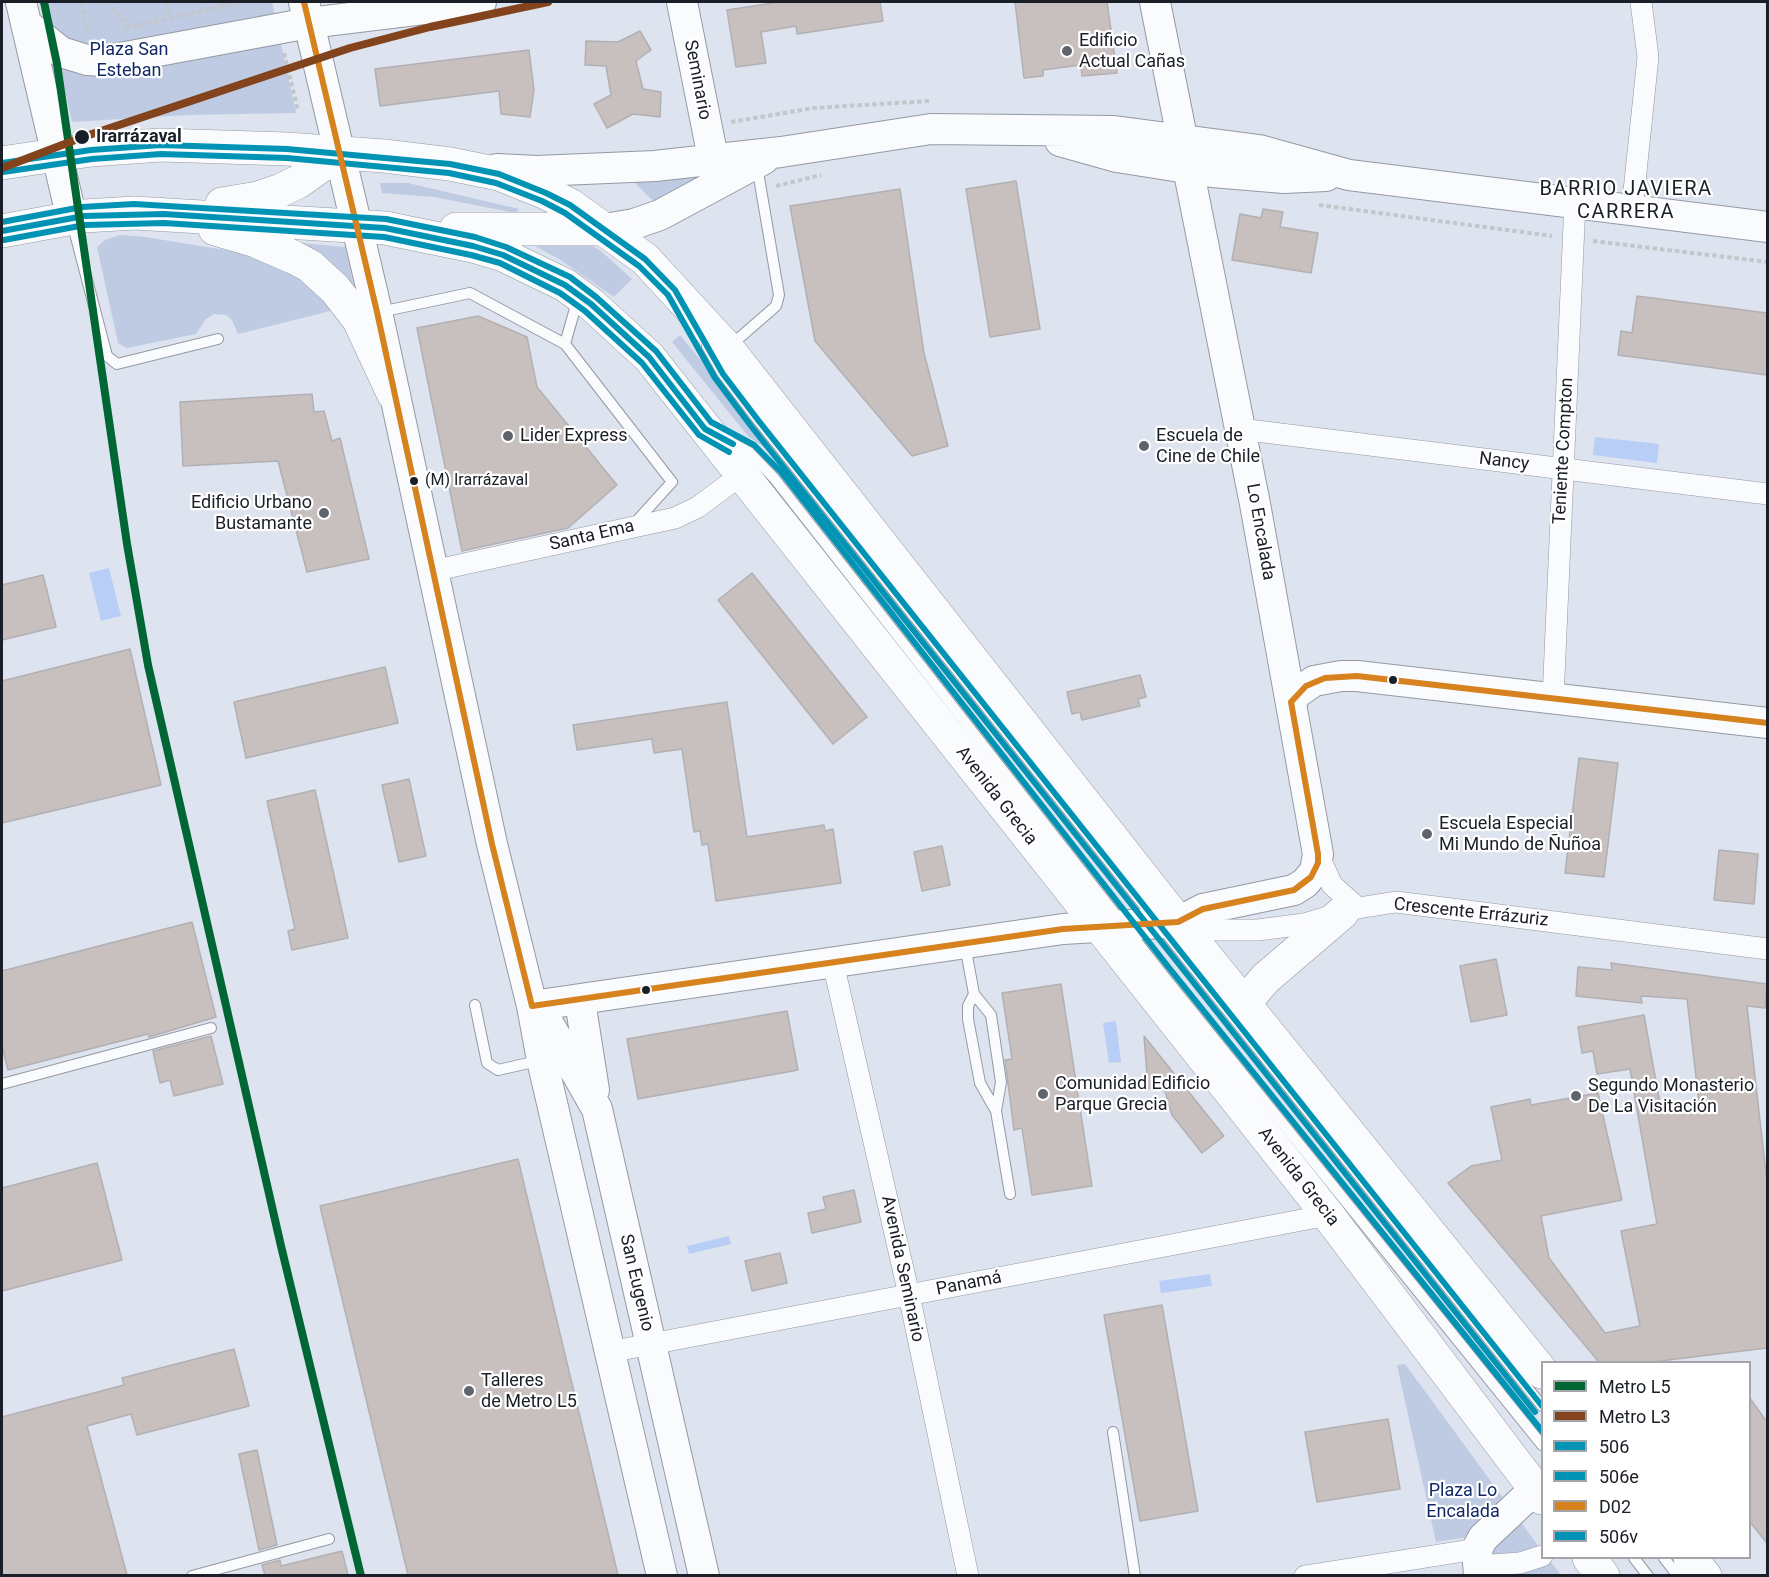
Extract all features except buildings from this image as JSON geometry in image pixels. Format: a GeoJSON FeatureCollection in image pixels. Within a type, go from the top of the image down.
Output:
{"type":"FeatureCollection","features":[{"type":"Feature","properties":{"kind":"main road"},"geometry":{"type":"LineString","coordinates":[[24,13],[61,52],[87,60],[104,61],[307,12],[481,2]]}},
{"type":"Feature","properties":{"kind":"main road","name":"Seminario"},"geometry":{"type":"LineString","coordinates":[[682,2],[713,158]]}},
{"type":"Feature","properties":{"kind":"main road","name":"Lo Encalada"},"geometry":{"type":"LineString","coordinates":[[1155,2],[1240,429],[1318,854]]}},
{"type":"Feature","properties":{"kind":"main road","name":"San Eugenio"},"geometry":{"type":"LineString","coordinates":[[307,12],[339,153],[371,226],[377,312],[393,393],[492,844],[532,1006],[542,1060],[609,1352],[663,1575]]}},
{"type":"Feature","properties":{"kind":"main road"},"geometry":{"type":"LineString","coordinates":[[24,13],[72,219]]}},
{"type":"Feature","properties":{"kind":"main road"},"geometry":{"type":"LineString","coordinates":[[2,164],[56,155],[161,145],[339,153],[473,168],[537,171],[591,170],[655,166],[713,158],[768,157],[931,129],[1025,132],[1114,131],[1259,150],[1349,174],[1767,227]]}},
{"type":"Feature","properties":{"kind":"main road"},"geometry":{"type":"LineString","coordinates":[[1025,132],[1117,156],[1189,168],[1284,178],[1349,174]]}},
{"type":"Feature","properties":{"kind":"main road"},"geometry":{"type":"LineString","coordinates":[[164,214],[258,198],[279,191],[298,182],[339,153]]}},
{"type":"Feature","properties":{"kind":"main road"},"geometry":{"type":"LineString","coordinates":[[2,231],[106,214],[164,214],[371,226],[604,229],[634,224],[660,215],[768,157]]}},
{"type":"Feature","properties":{"kind":"main road"},"geometry":{"type":"LineString","coordinates":[[473,168],[499,174],[546,193],[604,229],[645,260],[728,348],[1168,922],[1245,1002],[1541,1371]]}},
{"type":"Feature","properties":{"kind":"main road"},"geometry":{"type":"LineString","coordinates":[[164,214],[256,241],[310,266],[335,289],[359,320],[393,393]]}},
{"type":"Feature","properties":{"kind":"main road","name":"Avenida Grecia"},"geometry":{"type":"LineString","coordinates":[[371,226],[473,246],[503,255],[565,285],[648,357],[741,475],[1111,925],[1539,1494]]}},
{"type":"Feature","properties":{"kind":"main road"},"geometry":{"type":"LineString","coordinates":[[1291,702],[1297,693],[1314,681],[1341,676],[1767,723]]}},
{"type":"Feature","properties":{"kind":"main road","name":"Crescente Errázuriz"},"geometry":{"type":"LineString","coordinates":[[532,1006],[965,944],[1111,925],[1168,922],[1203,909],[1294,890],[1311,877],[1318,863],[1318,854]]}},
{"type":"Feature","properties":{"kind":"main road"},"geometry":{"type":"LineString","coordinates":[[1245,1002],[1266,978],[1350,911]]}},
{"type":"Feature","properties":{"kind":"main road"},"geometry":{"type":"LineString","coordinates":[[586,999],[582,1005],[582,1014],[597,1109]]}},
{"type":"Feature","properties":{"kind":"main road","name":"San Eugenio"},"geometry":{"type":"LineString","coordinates":[[532,1006],[548,1023],[597,1109],[704,1575]]}},
{"type":"Feature","properties":{"kind":"main road"},"geometry":{"type":"LineString","coordinates":[[1478,1563],[1483,1538],[1539,1494]]}},
{"type":"Feature","properties":{"kind":"main road"},"geometry":{"type":"LineString","coordinates":[[1591,1559],[1603,1575]]}},
{"type":"Feature","properties":{"kind":"main road"},"geometry":{"type":"LineString","coordinates":[[1692,1559],[1705,1575]]}},
{"type":"Feature","properties":{"kind":"street"},"geometry":{"type":"LineString","coordinates":[[1632,210],[1648,57],[1641,2]]}},
{"type":"Feature","properties":{"kind":"street","name":"Teniente Compton"},"geometry":{"type":"LineString","coordinates":[[1553,699],[1575,202]]}},
{"type":"Feature","properties":{"kind":"street","name":"Nancy"},"geometry":{"type":"LineString","coordinates":[[1240,429],[1767,494]]}},
{"type":"Feature","properties":{"kind":"street","name":"Santa Ema"},"geometry":{"type":"LineString","coordinates":[[432,571],[687,513],[720,492],[741,475]]}},
{"type":"Feature","properties":{"kind":"street","name":"Lo Encalada"},"geometry":{"type":"LineString","coordinates":[[1318,854],[1332,885],[1350,911]]}},
{"type":"Feature","properties":{"kind":"street","name":"Crescente Errázuriz"},"geometry":{"type":"LineString","coordinates":[[1168,922],[1202,930],[1258,930],[1304,924],[1350,911],[1396,902],[1767,949]]}},
{"type":"Feature","properties":{"kind":"street","name":"Avenida Seminario"},"geometry":{"type":"LineString","coordinates":[[833,963],[909,1295],[968,1575]]}},
{"type":"Feature","properties":{"kind":"street","name":"Panamá"},"geometry":{"type":"LineString","coordinates":[[609,1352],[1328,1215]]}},
{"type":"Feature","properties":{"kind":"street"},"geometry":{"type":"LineString","coordinates":[[1305,1575],[1478,1563],[1520,1563],[1541,1556]]}},
{"type":"Feature","properties":{"kind":"lane"},"geometry":{"type":"LineString","coordinates":[[728,348],[776,306],[779,295],[768,157]]}},
{"type":"Feature","properties":{"kind":"lane"},"geometry":{"type":"LineString","coordinates":[[72,219],[106,356],[117,364],[218,339]]}},
{"type":"Feature","properties":{"kind":"lane"},"geometry":{"type":"LineString","coordinates":[[675,290],[723,374],[751,411],[1168,922],[1541,1405]]}},
{"type":"Feature","properties":{"kind":"lane"},"geometry":{"type":"LineString","coordinates":[[377,312],[470,293],[565,345],[672,482],[630,527]]}},
{"type":"Feature","properties":{"kind":"lane"},"geometry":{"type":"LineString","coordinates":[[565,345],[579,295]]}},
{"type":"Feature","properties":{"kind":"lane"},"geometry":{"type":"LineString","coordinates":[[705,429],[749,452],[774,478],[1111,925],[1541,1444]]}},
{"type":"Feature","properties":{"kind":"lane"},"geometry":{"type":"LineString","coordinates":[[965,944],[974,994],[991,1015],[1001,1082],[996,1111],[1010,1194]]}},
{"type":"Feature","properties":{"kind":"lane"},"geometry":{"type":"LineString","coordinates":[[974,994],[968,1006],[968,1019],[980,1083],[996,1111]]}},
{"type":"Feature","properties":{"kind":"lane"},"geometry":{"type":"LineString","coordinates":[[475,1005],[487,1063],[498,1070],[542,1060]]}},
{"type":"Feature","properties":{"kind":"lane"},"geometry":{"type":"LineString","coordinates":[[2,1084],[212,1028]]}},
{"type":"Feature","properties":{"kind":"lane"},"geometry":{"type":"LineString","coordinates":[[1113,1432],[1135,1575]]}},
{"type":"Feature","properties":{"kind":"lane"},"geometry":{"type":"LineString","coordinates":[[192,1575],[329,1539]]}},
{"type":"Feature","properties":{"kind":"lane"},"geometry":{"type":"LineString","coordinates":[[1636,1559],[1648,1575]]}},
{"type":"Feature","properties":{"kind":"lane"},"geometry":{"type":"LineString","coordinates":[[1666,1559],[1678,1575]]}},
{"type":"Feature","properties":{"kind":"path"},"geometry":{"type":"LineString","coordinates":[[81,2],[89,36],[99,34]]}},
{"type":"Feature","properties":{"kind":"path"},"geometry":{"type":"LineString","coordinates":[[106,2],[129,27]]}},
{"type":"Feature","properties":{"kind":"path"},"geometry":{"type":"LineString","coordinates":[[167,2],[171,18]]}},
{"type":"Feature","properties":{"kind":"path"},"geometry":{"type":"LineString","coordinates":[[119,29],[241,2]]}},
{"type":"Feature","properties":{"kind":"path"},"geometry":{"type":"LineString","coordinates":[[281,41],[298,111]]}},
{"type":"Feature","properties":{"kind":"green space","name":"Plaza San Esteban"},"geometry":{"type":"Polygon","coordinates":[[[39,2],[272,2],[296,113],[187,115],[72,122],[51,29],[39,2]]]}},
{"type":"Feature","properties":{"kind":"green space"},"geometry":{"type":"Polygon","coordinates":[[[704,173],[723,173],[657,205],[634,182],[704,173]]]}},
{"type":"Feature","properties":{"kind":"green space"},"geometry":{"type":"Polygon","coordinates":[[[380,183],[408,183],[519,209],[516,213],[434,197],[382,193],[380,183]]]}},
{"type":"Feature","properties":{"kind":"green space"},"geometry":{"type":"Polygon","coordinates":[[[120,235],[263,256],[287,264],[338,309],[238,334],[232,320],[226,315],[214,314],[206,319],[196,334],[127,348],[118,343],[97,247],[105,240],[120,235]]]}},
{"type":"Feature","properties":{"kind":"green space"},"geometry":{"type":"Polygon","coordinates":[[[585,241],[601,251],[632,279],[614,297],[559,259],[529,243],[585,241]]]}},
{"type":"Feature","properties":{"kind":"green space"},"geometry":{"type":"Polygon","coordinates":[[[290,242],[345,247],[357,299],[290,242]]]}},
{"type":"Feature","properties":{"kind":"green space"},"geometry":{"type":"Polygon","coordinates":[[[680,335],[761,433],[770,452],[748,436],[672,342],[680,335]]]}},
{"type":"Feature","properties":{"kind":"green space","name":"Plaza Lo Encalada"},"geometry":{"type":"Polygon","coordinates":[[[1405,1364],[1541,1550],[1541,1559],[1548,1559],[1561,1575],[1489,1575],[1482,1535],[1436,1542],[1397,1365],[1405,1364]]]}},
{"type":"Feature","properties":{"kind":"water"},"geometry":{"type":"Polygon","coordinates":[[[1595,437],[1659,444],[1657,463],[1593,455],[1595,437]]]}},
{"type":"Feature","properties":{"kind":"water"},"geometry":{"type":"Polygon","coordinates":[[[109,568],[121,616],[101,621],[89,573],[109,568]]]}},
{"type":"Feature","properties":{"kind":"water"},"geometry":{"type":"Polygon","coordinates":[[[1116,1021],[1121,1062],[1109,1063],[1103,1023],[1116,1021]]]}},
{"type":"Feature","properties":{"kind":"water"},"geometry":{"type":"Polygon","coordinates":[[[729,1236],[731,1244],[689,1254],[687,1246],[729,1236]]]}},
{"type":"Feature","properties":{"kind":"water"},"geometry":{"type":"Polygon","coordinates":[[[1210,1274],[1212,1286],[1161,1293],[1159,1281],[1210,1274]]]}},
{"type":"Feature","properties":{"kind":"metro line","name":"L5"},"geometry":{"type":"LineString","coordinates":[[44,2],[57,64],[127,544],[148,665],[281,1246],[361,1576]]}},
{"type":"Feature","properties":{"kind":"metro line","name":"L3"},"geometry":{"type":"LineString","coordinates":[[2,168],[83,137],[350,48],[430,27],[548,2]]}},
{"type":"Feature","properties":{"kind":"transit line","name":"D02"},"geometry":{"type":"LineString","coordinates":[[304,2],[377,312],[492,844],[532,1006],[1063,929],[1178,922],[1203,909],[1294,890],[1311,877],[1318,863],[1318,854],[1291,702],[1306,686],[1325,678],[1357,676],[1768,723]]}},
{"type":"Feature","properties":{"kind":"transit line","name":"506"},"geometry":{"type":"LineString","coordinates":[[2,163],[91,150],[161,145],[287,149],[450,164],[499,174],[546,193],[570,205],[645,259],[675,290],[723,374],[758,420],[1541,1405]]}},
{"type":"Feature","properties":{"kind":"transit line","name":"506e"},"geometry":{"type":"LineString","coordinates":[[3,172],[92,159],[161,154],[287,158],[449,173],[496,183],[542,201],[565,213],[639,266],[668,295],[715,378],[751,426],[1535,1412]]}},
{"type":"Feature","properties":{"kind":"transit line","name":"506v"},"geometry":{"type":"LineString","coordinates":[[2,222],[82,207],[134,204],[386,219],[475,237],[506,247],[570,277],[596,297],[656,351],[711,422],[754,445],[781,472],[1170,969],[1541,1430]]}},
{"type":"Feature","properties":{"kind":"transit line","name":"506"},"geometry":{"type":"LineString","coordinates":[[2,231],[84,216],[164,214],[385,228],[473,246],[503,255],[565,285],[591,304],[649,357],[705,429],[733,444]]}},
{"type":"Feature","properties":{"kind":"transit line","name":"506e"},"geometry":{"type":"LineString","coordinates":[[4,240],[85,225],[164,223],[384,237],[500,263],[560,293],[585,311],[642,363],[699,435],[729,452]]}},
{"type":"Feature","properties":{"kind":"place","name":"Edificio Actual Cañas"},"geometry":{"type":"Point","coordinates":[1067,51]}},
{"type":"Feature","properties":{"kind":"place","name":"Irarrázaval"},"geometry":{"type":"Point","coordinates":[82,137]}},
{"type":"Feature","properties":{"kind":"place","name":"Lider Express"},"geometry":{"type":"Point","coordinates":[508,436]}},
{"type":"Feature","properties":{"kind":"place","name":"Escuela de Cine de Chile"},"geometry":{"type":"Point","coordinates":[1144,446]}},
{"type":"Feature","properties":{"kind":"place","name":"(M) Irarrázaval"},"geometry":{"type":"Point","coordinates":[414,481]}},
{"type":"Feature","properties":{"kind":"place","name":"Edificio Urbano Bustamante"},"geometry":{"type":"Point","coordinates":[324,513]}},
{"type":"Feature","properties":{"kind":"place","name":"Escuela Especial Mi Mundo de Ñuñoa"},"geometry":{"type":"Point","coordinates":[1427,834]}},
{"type":"Feature","properties":{"kind":"place","name":"Comunidad Edificio Parque Grecia"},"geometry":{"type":"Point","coordinates":[1043,1094]}},
{"type":"Feature","properties":{"kind":"place","name":"Segundo Monasterio De La Visitación"},"geometry":{"type":"Point","coordinates":[1576,1096]}},
{"type":"Feature","properties":{"kind":"place","name":"Talleres de Metro L5"},"geometry":{"type":"Point","coordinates":[469,1391]}},
{"type":"Feature","properties":{"kind":"district","name":"BARRIO JAVIERA CARRERA"},"geometry":{"type":"Point","coordinates":[1626,202]}}]}
